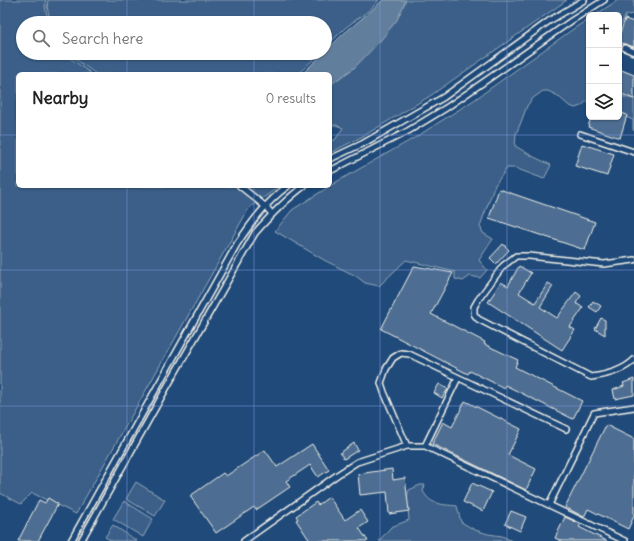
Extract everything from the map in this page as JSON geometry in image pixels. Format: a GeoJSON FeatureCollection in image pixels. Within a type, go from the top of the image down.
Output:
{"type":"FeatureCollection","features":[{"type":"Feature","properties":{"kind":"lane"},"geometry":{"type":"LineString","coordinates":[[332,158],[364,143],[444,97],[549,22],[584,0]]}},
{"type":"Feature","properties":{"kind":"lane"},"geometry":{"type":"LineString","coordinates":[[332,170],[408,131],[446,108],[571,21],[604,0]]}},
{"type":"Feature","properties":{"kind":"lane"},"geometry":{"type":"LineString","coordinates":[[625,48],[634,52]]}},
{"type":"Feature","properties":{"kind":"lane"},"geometry":{"type":"LineString","coordinates":[[580,134],[634,152]]}},
{"type":"Feature","properties":{"kind":"lane"},"geometry":{"type":"LineString","coordinates":[[243,188],[266,206],[272,214]]}},
{"type":"Feature","properties":{"kind":"lane"},"geometry":{"type":"LineString","coordinates":[[70,541],[237,244],[247,228],[266,206],[286,188]]}},
{"type":"Feature","properties":{"kind":"lane"},"geometry":{"type":"LineString","coordinates":[[81,541],[255,234],[291,195],[301,188]]}},
{"type":"Feature","properties":{"kind":"lane"},"geometry":{"type":"LineString","coordinates":[[634,260],[604,264],[516,256],[503,266],[478,300],[474,307],[474,314],[478,319],[590,377],[607,374],[629,365],[634,360]]}},
{"type":"Feature","properties":{"kind":"lane"},"geometry":{"type":"LineString","coordinates":[[407,446],[381,383],[386,369],[393,358],[401,353],[409,354],[566,429]]}},
{"type":"Feature","properties":{"kind":"lane"},"geometry":{"type":"LineString","coordinates":[[425,446],[458,378]]}},
{"type":"Feature","properties":{"kind":"lane"},"geometry":{"type":"LineString","coordinates":[[549,505],[594,412],[634,407]]}},
{"type":"Feature","properties":{"kind":"lane"},"geometry":{"type":"LineString","coordinates":[[244,541],[357,462],[407,446],[425,446],[625,541]]}},
{"type":"Feature","properties":{"kind":"shaded area"},"geometry":{"type":"Polygon","coordinates":[[[0,0],[46,0],[45,7],[47,16],[16,16],[16,60],[73,60],[89,72],[16,72],[16,188],[277,188],[249,208],[76,514],[32,493],[21,504],[0,493],[0,0]]]}},
{"type":"Feature","properties":{"kind":"shaded area"},"geometry":{"type":"Polygon","coordinates":[[[48,0],[379,0],[371,9],[345,28],[332,41],[332,16],[49,16],[47,7],[48,0]]]}},
{"type":"Feature","properties":{"kind":"shaded area"},"geometry":{"type":"Polygon","coordinates":[[[383,0],[567,0],[430,96],[365,135],[332,152],[332,141],[335,140],[343,128],[332,125],[332,72],[304,72],[317,60],[332,60],[332,45],[383,0]]]}},
{"type":"Feature","properties":{"kind":"shaded area"},"geometry":{"type":"Polygon","coordinates":[[[383,0],[406,0],[397,20],[380,41],[354,68],[332,84],[332,72],[304,72],[317,60],[332,60],[332,45],[383,0]]]}},
{"type":"Feature","properties":{"kind":"shaded area"},"geometry":{"type":"Polygon","coordinates":[[[618,0],[634,0],[634,14],[626,15],[622,22],[622,12],[600,12],[618,0]]]}},
{"type":"Feature","properties":{"kind":"shaded area"},"geometry":{"type":"Polygon","coordinates":[[[586,21],[586,102],[575,108],[568,105],[558,96],[548,91],[543,91],[532,99],[527,106],[516,134],[515,146],[551,165],[544,179],[515,168],[507,168],[495,185],[480,226],[483,233],[493,239],[479,260],[487,270],[480,278],[470,276],[463,281],[455,279],[455,272],[406,260],[379,286],[365,283],[356,276],[324,260],[275,231],[292,210],[327,188],[332,188],[332,185],[338,181],[416,137],[474,100],[586,21]]]}},
{"type":"Feature","properties":{"kind":"shaded area"},"geometry":{"type":"Polygon","coordinates":[[[77,60],[313,60],[300,72],[93,72],[77,60]]]}},
{"type":"Feature","properties":{"kind":"shaded area"},"geometry":{"type":"Polygon","coordinates":[[[622,97],[634,99],[634,131],[633,120],[622,115],[622,97]]]}},
{"type":"Feature","properties":{"kind":"shaded area"},"geometry":{"type":"Polygon","coordinates":[[[136,482],[165,500],[155,516],[126,499],[136,482]]]}},
{"type":"Feature","properties":{"kind":"shaded area"},"geometry":{"type":"Polygon","coordinates":[[[420,485],[425,485],[423,491],[433,502],[457,506],[461,522],[475,530],[502,536],[512,541],[379,541],[391,527],[409,520],[407,497],[409,490],[420,485]]]}},
{"type":"Feature","properties":{"kind":"shaded area"},"geometry":{"type":"Polygon","coordinates":[[[124,501],[153,519],[143,537],[113,519],[124,501]]]}},
{"type":"Feature","properties":{"kind":"shaded area"},"geometry":{"type":"Polygon","coordinates":[[[113,525],[137,541],[112,541],[105,537],[113,525]]]}},
{"type":"Feature","properties":{"kind":"building"},"geometry":{"type":"Polygon","coordinates":[[[625,19],[634,22],[634,47],[622,43],[622,28],[625,19]]]}},
{"type":"Feature","properties":{"kind":"building"},"geometry":{"type":"Polygon","coordinates":[[[622,70],[634,75],[634,99],[622,94],[622,70]]]}},
{"type":"Feature","properties":{"kind":"building"},"geometry":{"type":"Polygon","coordinates":[[[622,113],[627,115],[620,138],[588,127],[590,120],[622,120],[622,113]]]}},
{"type":"Feature","properties":{"kind":"building"},"geometry":{"type":"Polygon","coordinates":[[[582,144],[614,154],[607,176],[575,166],[582,144]]]}},
{"type":"Feature","properties":{"kind":"building"},"geometry":{"type":"Polygon","coordinates":[[[499,189],[595,222],[585,250],[489,218],[499,189]]]}},
{"type":"Feature","properties":{"kind":"building"},"geometry":{"type":"Polygon","coordinates":[[[503,244],[509,250],[496,264],[490,258],[503,244]]]}},
{"type":"Feature","properties":{"kind":"building"},"geometry":{"type":"Polygon","coordinates":[[[414,266],[453,273],[431,314],[485,342],[484,344],[518,360],[515,367],[582,401],[573,419],[505,385],[504,388],[470,371],[468,374],[381,329],[414,266]]]}},
{"type":"Feature","properties":{"kind":"building"},"geometry":{"type":"Polygon","coordinates":[[[519,266],[531,273],[519,293],[535,303],[548,283],[553,286],[540,307],[557,318],[576,292],[581,296],[576,303],[583,308],[570,327],[575,330],[562,350],[488,302],[501,282],[508,286],[519,266]]]}},
{"type":"Feature","properties":{"kind":"building"},"geometry":{"type":"Polygon","coordinates":[[[593,301],[601,306],[597,312],[589,307],[593,301]]]}},
{"type":"Feature","properties":{"kind":"building"},"geometry":{"type":"Polygon","coordinates":[[[601,318],[605,320],[605,335],[595,329],[601,318]]]}},
{"type":"Feature","properties":{"kind":"building"},"geometry":{"type":"Polygon","coordinates":[[[634,379],[634,395],[615,399],[613,390],[624,386],[623,383],[634,379]]]}},
{"type":"Feature","properties":{"kind":"building"},"geometry":{"type":"Polygon","coordinates":[[[439,384],[448,389],[442,398],[434,393],[439,384]]]}},
{"type":"Feature","properties":{"kind":"building"},"geometry":{"type":"Polygon","coordinates":[[[465,401],[521,429],[508,455],[536,469],[526,490],[432,444],[443,422],[452,427],[465,401]]]}},
{"type":"Feature","properties":{"kind":"building"},"geometry":{"type":"Polygon","coordinates":[[[606,425],[634,439],[634,516],[628,529],[588,509],[584,517],[565,507],[606,425]]]}},
{"type":"Feature","properties":{"kind":"building"},"geometry":{"type":"Polygon","coordinates":[[[354,443],[358,450],[344,459],[340,453],[354,443]]]}},
{"type":"Feature","properties":{"kind":"building"},"geometry":{"type":"Polygon","coordinates":[[[312,444],[329,470],[318,477],[310,465],[286,481],[290,487],[256,510],[254,507],[216,533],[190,496],[223,473],[226,476],[265,450],[277,467],[312,444]]]}},
{"type":"Feature","properties":{"kind":"building"},"geometry":{"type":"Polygon","coordinates":[[[392,469],[393,480],[405,478],[409,511],[389,514],[387,492],[360,495],[358,474],[392,469]]]}},
{"type":"Feature","properties":{"kind":"building"},"geometry":{"type":"Polygon","coordinates":[[[472,483],[492,492],[483,511],[463,502],[472,483]]]}},
{"type":"Feature","properties":{"kind":"building"},"geometry":{"type":"Polygon","coordinates":[[[329,497],[345,520],[360,510],[368,522],[359,528],[368,541],[310,541],[296,520],[298,519],[296,516],[316,502],[318,505],[329,497]]]}},
{"type":"Feature","properties":{"kind":"building"},"geometry":{"type":"Polygon","coordinates":[[[48,498],[58,504],[38,541],[18,541],[39,500],[45,503],[48,498]]]}},
{"type":"Feature","properties":{"kind":"building"},"geometry":{"type":"Polygon","coordinates":[[[511,511],[526,517],[520,531],[505,524],[511,511]]]}},
{"type":"Feature","properties":{"kind":"building"},"geometry":{"type":"Polygon","coordinates":[[[565,517],[581,524],[579,527],[607,541],[562,541],[555,538],[565,517]]]}}]}
